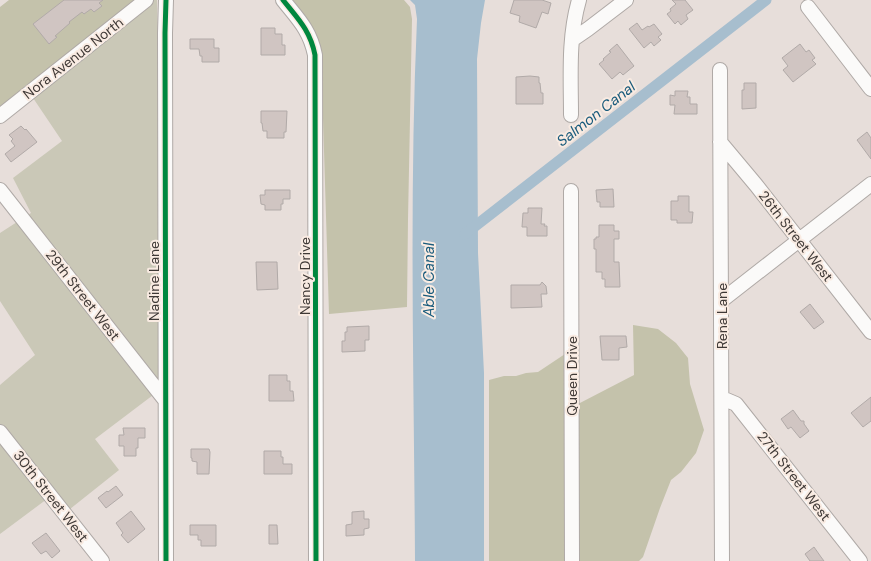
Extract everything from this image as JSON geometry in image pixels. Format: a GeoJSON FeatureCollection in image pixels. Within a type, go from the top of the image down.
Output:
{"type":"FeatureCollection","features":[{"type":"Feature","properties":{"kind":"street","name":"Nora Avenue North"},"geometry":{"type":"LineString","coordinates":[[0,116],[146,0]]}},
{"type":"Feature","properties":{"kind":"street","name":"Nadine Lane"},"geometry":{"type":"LineString","coordinates":[[166,0],[164,33],[166,561]]}},
{"type":"Feature","properties":{"kind":"street","name":"Nancy Drive"},"geometry":{"type":"LineString","coordinates":[[284,0],[307,30],[315,54],[316,561]]}},
{"type":"Feature","properties":{"kind":"street"},"geometry":{"type":"LineString","coordinates":[[571,115],[570,52],[579,0]]}},
{"type":"Feature","properties":{"kind":"street"},"geometry":{"type":"LineString","coordinates":[[572,40],[626,0]]}},
{"type":"Feature","properties":{"kind":"street"},"geometry":{"type":"LineString","coordinates":[[808,7],[871,88]]}},
{"type":"Feature","properties":{"kind":"street","name":"Rena Lane"},"geometry":{"type":"LineString","coordinates":[[720,70],[722,561]]}},
{"type":"Feature","properties":{"kind":"street","name":"26th Street West"},"geometry":{"type":"LineString","coordinates":[[720,142],[871,332]]}},
{"type":"Feature","properties":{"kind":"street"},"geometry":{"type":"LineString","coordinates":[[722,301],[871,184]]}},
{"type":"Feature","properties":{"kind":"street","name":"29th Street West"},"geometry":{"type":"LineString","coordinates":[[0,190],[165,400]]}},
{"type":"Feature","properties":{"kind":"street","name":"Queen Drive"},"geometry":{"type":"LineString","coordinates":[[571,191],[572,561]]}},
{"type":"Feature","properties":{"kind":"street","name":"27th Street West"},"geometry":{"type":"LineString","coordinates":[[722,398],[736,404],[860,561]]}},
{"type":"Feature","properties":{"kind":"street","name":"30th Street West"},"geometry":{"type":"LineString","coordinates":[[0,432],[102,561]]}},
{"type":"Feature","properties":{"kind":"shaded area"},"geometry":{"type":"Polygon","coordinates":[[[9,0],[152,0],[25,86],[0,109],[0,7],[9,0]]]}},
{"type":"Feature","properties":{"kind":"shaded area"},"geometry":{"type":"Polygon","coordinates":[[[152,0],[157,0],[165,386],[95,439],[119,470],[70,509],[51,496],[0,534],[0,385],[35,355],[0,301],[0,233],[31,213],[13,178],[62,141],[25,86],[152,0]]]}},
{"type":"Feature","properties":{"kind":"shaded area"},"geometry":{"type":"Polygon","coordinates":[[[282,0],[404,0],[410,7],[412,19],[407,307],[329,314],[321,53],[282,0]]]}},
{"type":"Feature","properties":{"kind":"shaded area"},"geometry":{"type":"Polygon","coordinates":[[[633,325],[658,329],[676,343],[688,358],[690,384],[704,430],[696,453],[681,472],[671,480],[643,557],[639,561],[489,561],[489,380],[504,376],[538,372],[565,354],[578,404],[634,375],[633,325]]]}},
{"type":"Feature","properties":{"kind":"water","name":"Able Canal"},"geometry":{"type":"Polygon","coordinates":[[[410,0],[485,0],[477,59],[478,253],[484,373],[484,561],[415,561],[413,154],[417,19],[415,5],[410,0]]]}},
{"type":"Feature","properties":{"kind":"building"},"geometry":{"type":"Polygon","coordinates":[[[64,0],[103,0],[99,3],[102,6],[94,12],[91,9],[84,14],[82,12],[69,22],[49,44],[33,24],[64,0]]]}},
{"type":"Feature","properties":{"kind":"building"},"geometry":{"type":"Polygon","coordinates":[[[514,0],[542,0],[551,3],[548,14],[542,12],[536,28],[519,22],[520,16],[510,13],[514,0]]]}},
{"type":"Feature","properties":{"kind":"building"},"geometry":{"type":"Polygon","coordinates":[[[672,0],[685,0],[693,10],[686,15],[688,19],[681,25],[678,21],[675,24],[667,14],[676,4],[672,0]]]}},
{"type":"Feature","properties":{"kind":"building"},"geometry":{"type":"Polygon","coordinates":[[[637,23],[642,30],[654,24],[662,34],[658,37],[661,40],[654,46],[651,42],[644,48],[629,29],[637,23]]]}},
{"type":"Feature","properties":{"kind":"building"},"geometry":{"type":"Polygon","coordinates":[[[261,28],[275,28],[275,34],[282,34],[282,45],[285,45],[285,55],[261,55],[261,28]]]}},
{"type":"Feature","properties":{"kind":"building"},"geometry":{"type":"Polygon","coordinates":[[[190,39],[214,39],[214,48],[219,48],[219,62],[202,62],[199,49],[190,49],[190,39]]]}},
{"type":"Feature","properties":{"kind":"building"},"geometry":{"type":"Polygon","coordinates":[[[617,44],[634,66],[623,75],[620,72],[612,79],[599,64],[617,44]]]}},
{"type":"Feature","properties":{"kind":"building"},"geometry":{"type":"Polygon","coordinates":[[[800,44],[806,52],[809,50],[815,58],[812,60],[816,64],[793,82],[783,70],[788,66],[782,58],[800,44]]]}},
{"type":"Feature","properties":{"kind":"building"},"geometry":{"type":"Polygon","coordinates":[[[516,77],[539,77],[541,93],[543,93],[543,104],[516,104],[516,77]]]}},
{"type":"Feature","properties":{"kind":"building"},"geometry":{"type":"Polygon","coordinates":[[[744,83],[756,83],[756,108],[742,109],[744,83]]]}},
{"type":"Feature","properties":{"kind":"building"},"geometry":{"type":"Polygon","coordinates":[[[675,91],[688,91],[687,97],[690,97],[690,104],[697,104],[697,114],[674,114],[675,105],[670,105],[670,95],[675,96],[675,91]]]}},
{"type":"Feature","properties":{"kind":"building"},"geometry":{"type":"Polygon","coordinates":[[[261,111],[287,111],[284,138],[267,138],[267,131],[263,131],[261,123],[261,111]]]}},
{"type":"Feature","properties":{"kind":"building"},"geometry":{"type":"Polygon","coordinates":[[[21,126],[37,142],[11,162],[5,154],[15,146],[11,141],[13,139],[9,135],[21,126]]]}},
{"type":"Feature","properties":{"kind":"building"},"geometry":{"type":"Polygon","coordinates":[[[867,132],[871,138],[871,159],[857,140],[867,132]]]}},
{"type":"Feature","properties":{"kind":"building"},"geometry":{"type":"Polygon","coordinates":[[[613,189],[614,207],[600,207],[600,202],[597,202],[596,190],[613,189]]]}},
{"type":"Feature","properties":{"kind":"building"},"geometry":{"type":"Polygon","coordinates":[[[265,190],[290,190],[290,199],[283,199],[281,210],[265,210],[265,205],[261,204],[260,195],[265,195],[265,190]]]}},
{"type":"Feature","properties":{"kind":"building"},"geometry":{"type":"Polygon","coordinates":[[[678,196],[689,196],[689,212],[693,212],[692,223],[677,223],[677,220],[671,220],[671,201],[678,201],[678,196]]]}},
{"type":"Feature","properties":{"kind":"building"},"geometry":{"type":"Polygon","coordinates":[[[528,208],[542,208],[541,224],[547,226],[547,236],[527,236],[527,227],[522,227],[523,213],[528,213],[528,208]]]}},
{"type":"Feature","properties":{"kind":"building"},"geometry":{"type":"Polygon","coordinates":[[[599,225],[614,225],[614,231],[619,231],[619,239],[614,239],[614,262],[619,262],[620,287],[605,287],[605,279],[602,279],[602,272],[596,272],[594,239],[599,237],[599,225]]]}},
{"type":"Feature","properties":{"kind":"building"},"geometry":{"type":"Polygon","coordinates":[[[256,262],[277,262],[278,289],[257,290],[256,262]]]}},
{"type":"Feature","properties":{"kind":"building"},"geometry":{"type":"Polygon","coordinates":[[[542,282],[546,286],[547,294],[541,294],[542,307],[511,308],[511,285],[540,285],[542,282]]]}},
{"type":"Feature","properties":{"kind":"building"},"geometry":{"type":"Polygon","coordinates":[[[810,304],[824,322],[814,329],[800,312],[810,304]]]}},
{"type":"Feature","properties":{"kind":"building"},"geometry":{"type":"Polygon","coordinates":[[[369,326],[369,340],[365,340],[365,351],[342,352],[342,341],[345,341],[347,327],[369,326]]]}},
{"type":"Feature","properties":{"kind":"building"},"geometry":{"type":"Polygon","coordinates":[[[600,336],[626,336],[627,347],[619,348],[619,360],[602,360],[600,336]]]}},
{"type":"Feature","properties":{"kind":"building"},"geometry":{"type":"Polygon","coordinates":[[[269,375],[287,375],[287,381],[290,381],[290,391],[293,391],[294,401],[269,401],[269,375]]]}},
{"type":"Feature","properties":{"kind":"building"},"geometry":{"type":"Polygon","coordinates":[[[871,397],[871,421],[863,427],[851,413],[871,397]]]}},
{"type":"Feature","properties":{"kind":"building"},"geometry":{"type":"Polygon","coordinates":[[[793,410],[801,421],[804,421],[809,431],[800,438],[791,427],[788,429],[781,419],[793,410]]]}},
{"type":"Feature","properties":{"kind":"building"},"geometry":{"type":"Polygon","coordinates":[[[123,428],[145,428],[145,438],[138,438],[136,456],[124,456],[124,446],[119,446],[119,435],[124,435],[123,428]]]}},
{"type":"Feature","properties":{"kind":"building"},"geometry":{"type":"Polygon","coordinates":[[[191,449],[209,449],[209,474],[197,474],[197,462],[192,461],[191,449]]]}},
{"type":"Feature","properties":{"kind":"building"},"geometry":{"type":"Polygon","coordinates":[[[264,451],[281,451],[283,464],[292,464],[292,474],[264,474],[264,451]]]}},
{"type":"Feature","properties":{"kind":"building"},"geometry":{"type":"Polygon","coordinates":[[[116,486],[123,495],[106,508],[98,498],[116,486]]]}},
{"type":"Feature","properties":{"kind":"building"},"geometry":{"type":"Polygon","coordinates":[[[131,511],[145,529],[128,543],[121,535],[123,533],[116,523],[131,511]]]}},
{"type":"Feature","properties":{"kind":"building"},"geometry":{"type":"Polygon","coordinates":[[[364,511],[364,519],[369,519],[369,528],[364,529],[364,535],[346,536],[346,525],[352,524],[352,512],[364,511]]]}},
{"type":"Feature","properties":{"kind":"building"},"geometry":{"type":"Polygon","coordinates":[[[190,525],[216,525],[216,546],[201,546],[201,540],[198,540],[198,535],[190,535],[190,525]]]}},
{"type":"Feature","properties":{"kind":"building"},"geometry":{"type":"Polygon","coordinates":[[[269,525],[277,525],[278,544],[269,544],[269,525]]]}},
{"type":"Feature","properties":{"kind":"building"},"geometry":{"type":"Polygon","coordinates":[[[46,533],[60,551],[52,558],[46,551],[41,554],[32,543],[46,533]]]}},
{"type":"Feature","properties":{"kind":"building"},"geometry":{"type":"Polygon","coordinates":[[[814,547],[824,561],[810,561],[805,554],[814,547]]]}},
{"type":"Feature","properties":{"kind":"waterway","name":"Salmon Canal"},"geometry":{"type":"LineString","coordinates":[[465,234],[766,0]]}},
{"type":"Feature","properties":{"kind":"cycle path"},"geometry":{"type":"LineString","coordinates":[[166,0],[166,561]]}},
{"type":"Feature","properties":{"kind":"cycle path"},"geometry":{"type":"LineString","coordinates":[[283,0],[307,32],[315,55],[316,561]]}}]}
